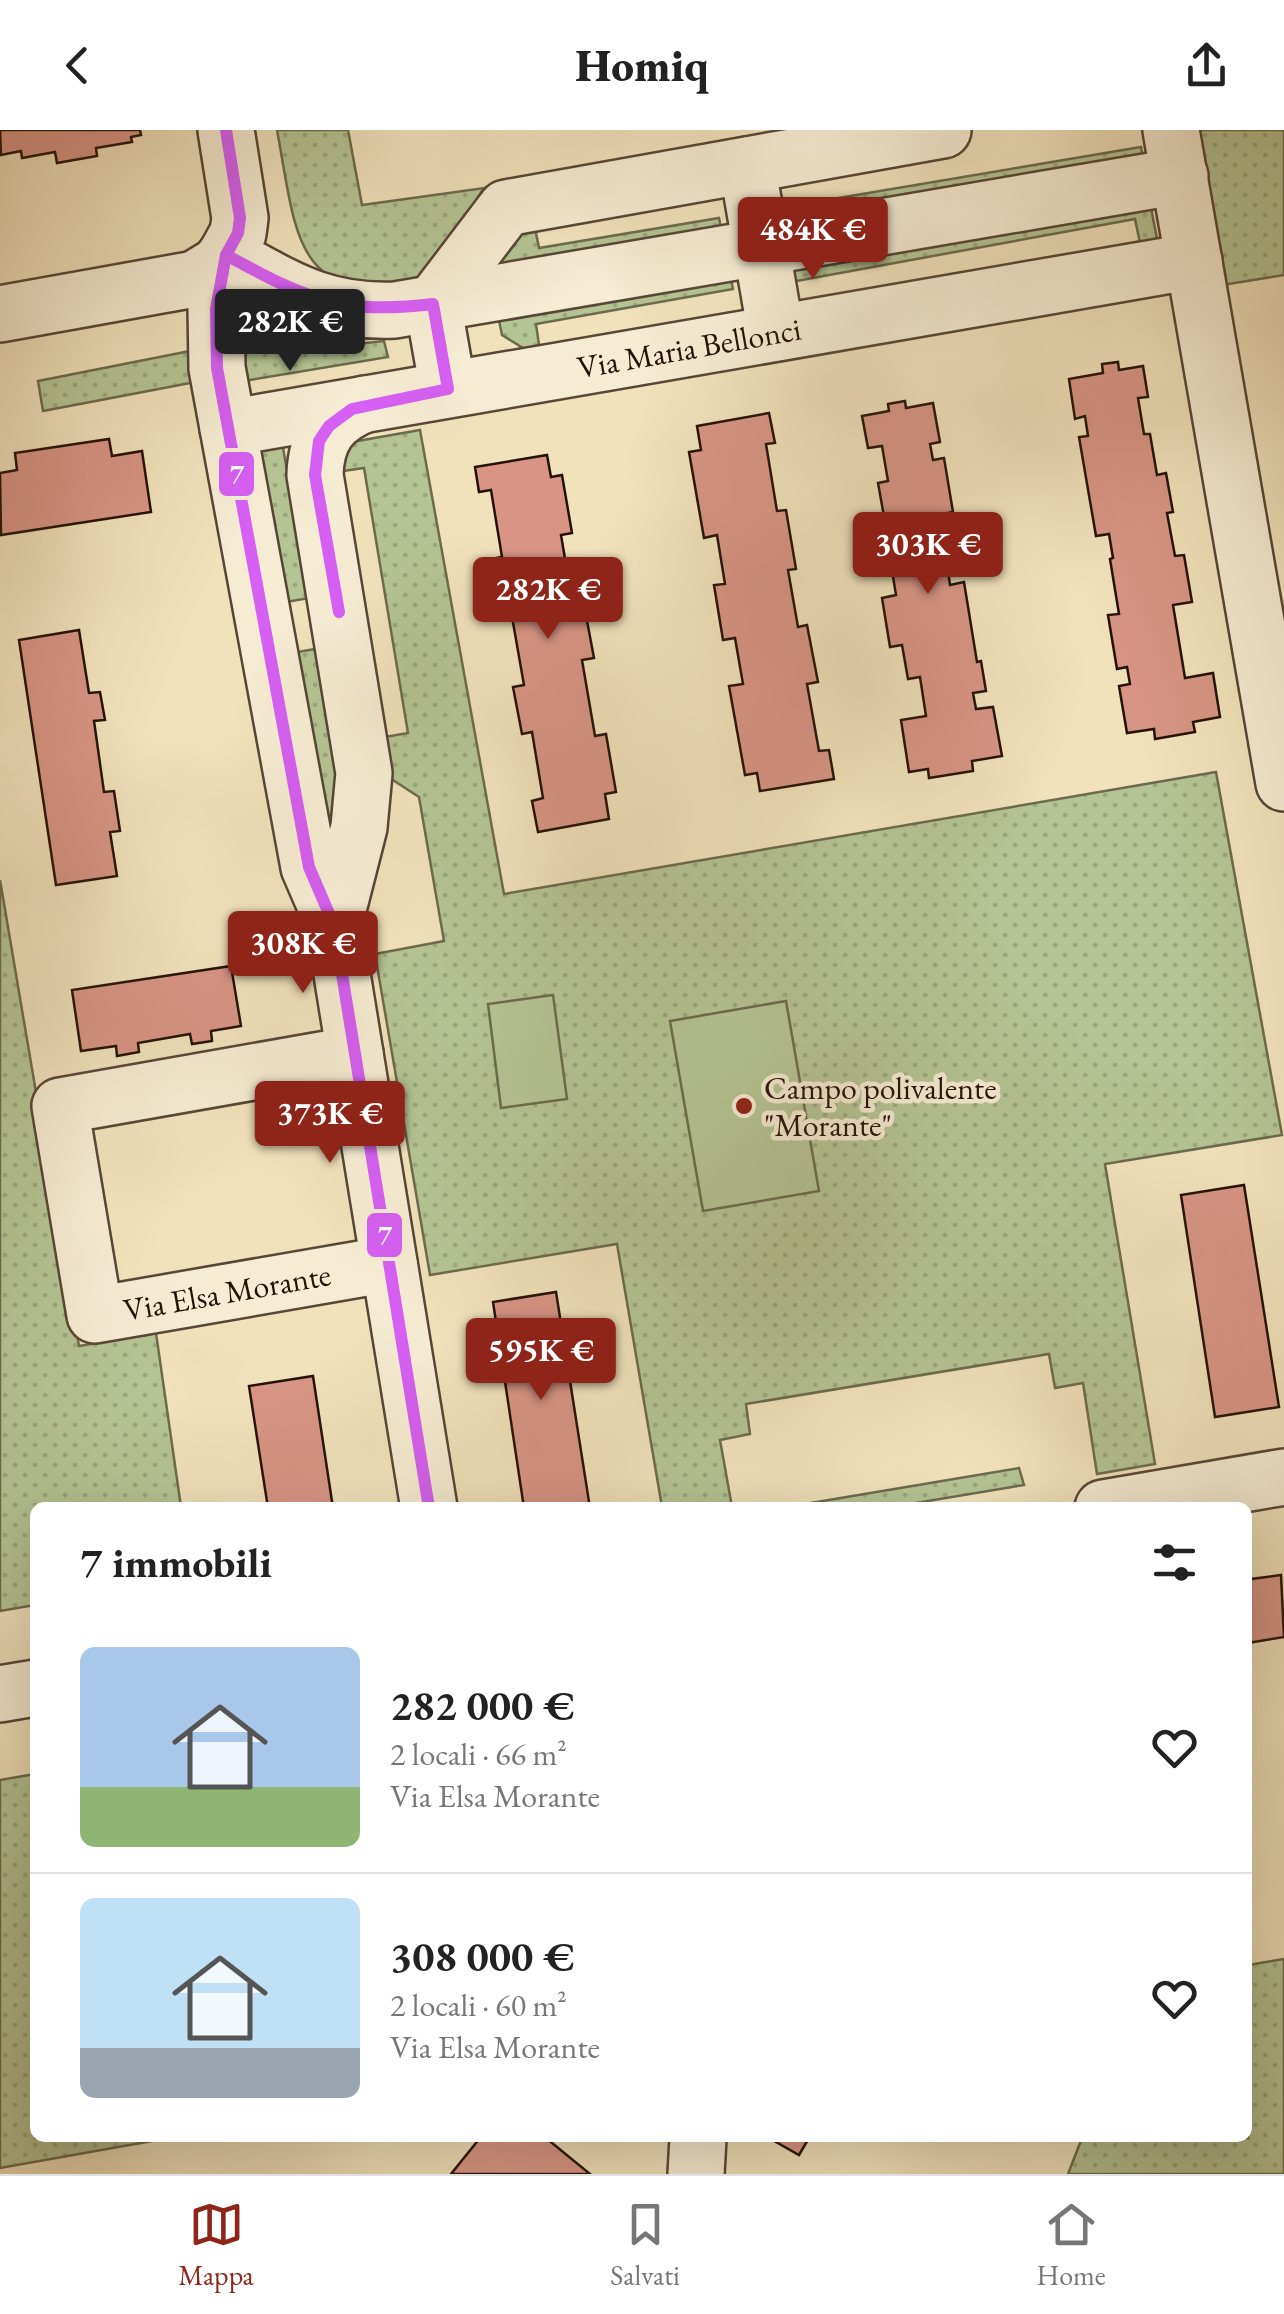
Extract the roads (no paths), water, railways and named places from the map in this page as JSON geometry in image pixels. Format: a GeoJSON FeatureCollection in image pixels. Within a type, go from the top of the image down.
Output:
{"type":"FeatureCollection","features":[{"type":"Feature","properties":{"kind":"street"},"geometry":{"type":"LineString","coordinates":[[0,314],[195,279],[218,265],[238,233],[240,218],[226,130]]}},
{"type":"Feature","properties":{"kind":"street"},"geometry":{"type":"LineString","coordinates":[[228,428],[448,390],[433,304],[506,208],[943,130]]}},
{"type":"Feature","properties":{"kind":"street"},"geometry":{"type":"LineString","coordinates":[[226,256],[310,300],[381,310],[761,248],[1176,153],[1284,783]]}},
{"type":"Feature","properties":{"kind":"street"},"geometry":{"type":"LineString","coordinates":[[747,165],[776,333]]}},
{"type":"Feature","properties":{"kind":"street"},"geometry":{"type":"LineString","coordinates":[[226,256],[215,326],[217,368],[308,867],[334,924],[429,1502]]}},
{"type":"Feature","properties":{"kind":"street","name":"Via Maria Bellonci"},"geometry":{"type":"LineString","coordinates":[[448,390],[1194,261]]}},
{"type":"Feature","properties":{"kind":"street"},"geometry":{"type":"LineString","coordinates":[[334,924],[359,827],[364,773],[315,458],[319,441],[329,426],[341,415],[365,404]]}},
{"type":"Feature","properties":{"kind":"street"},"geometry":{"type":"LineString","coordinates":[[266,634],[340,620]]}},
{"type":"Feature","properties":{"kind":"street","name":"Via Elsa Morante"},"geometry":{"type":"LineString","coordinates":[[355,1054],[60,1106],[95,1315],[389,1264]]}},
{"type":"Feature","properties":{"kind":"street"},"geometry":{"type":"LineString","coordinates":[[1138,1502],[1284,1477]]}},
{"type":"Feature","properties":{"kind":"street"},"geometry":{"type":"LineString","coordinates":[[0,1694],[30,1689]]}},
{"type":"Feature","properties":{"kind":"street"},"geometry":{"type":"LineString","coordinates":[[696,2174],[698,2142]]}},
{"type":"Feature","properties":{"kind":"place","name":"Campo polivalente \"Morante\""},"geometry":{"type":"Point","coordinates":[744,1106]}}]}
